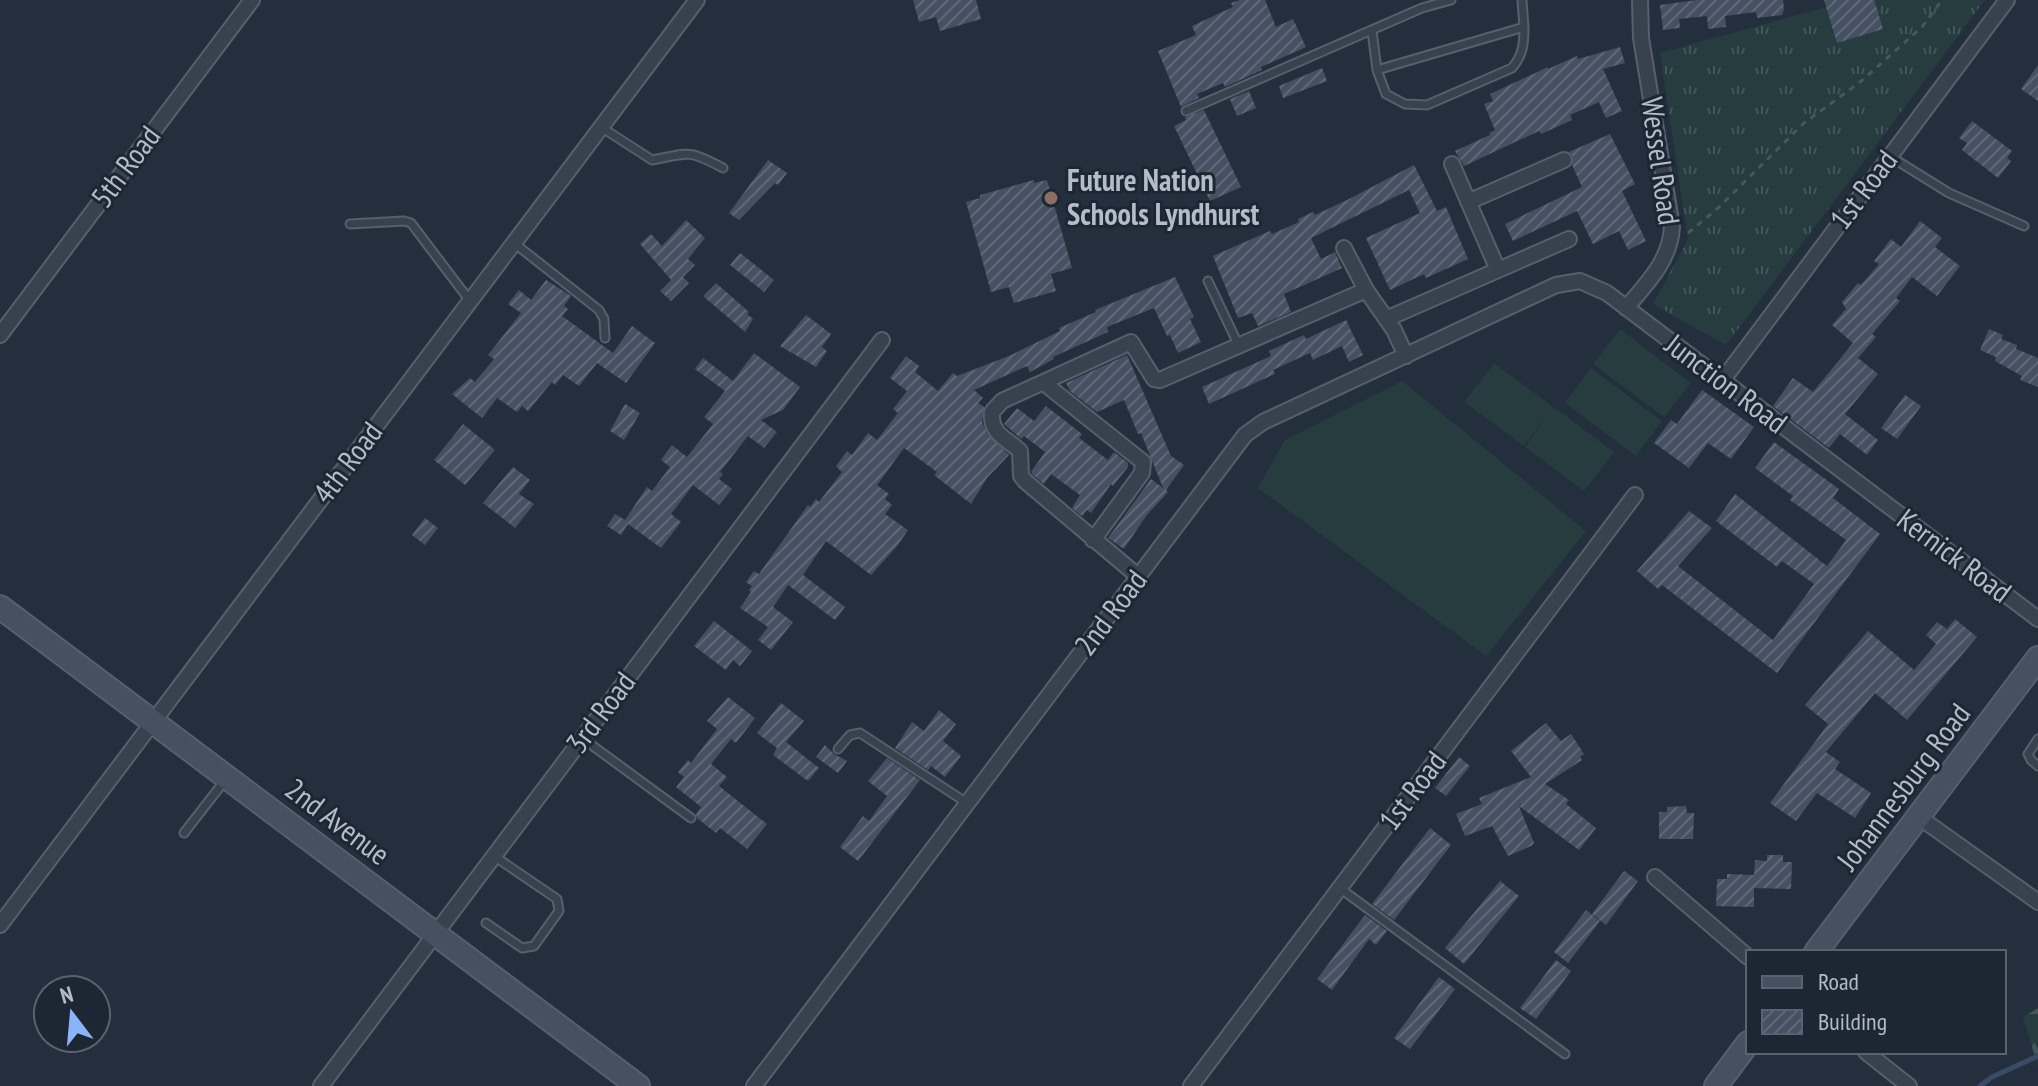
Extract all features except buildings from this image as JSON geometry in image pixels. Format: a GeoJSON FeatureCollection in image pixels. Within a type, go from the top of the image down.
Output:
{"type":"FeatureCollection","features":[{"type":"Feature","properties":{"kind":"street","name":"5th Road"},"geometry":{"type":"LineString","coordinates":[[0,335],[252,0]]}},
{"type":"Feature","properties":{"kind":"street","name":"4th Road"},"geometry":{"type":"LineString","coordinates":[[0,925],[697,0]]}},
{"type":"Feature","properties":{"kind":"street","name":"Wessel Road"},"geometry":{"type":"LineString","coordinates":[[1626,308],[1659,268],[1670,249],[1672,227],[1641,38],[1640,0]]}},
{"type":"Feature","properties":{"kind":"street","name":"1st Road"},"geometry":{"type":"LineString","coordinates":[[1722,381],[2007,0]]}},
{"type":"Feature","properties":{"kind":"street"},"geometry":{"type":"LineString","coordinates":[[1468,202],[1564,160]]}},
{"type":"Feature","properties":{"kind":"street"},"geometry":{"type":"LineString","coordinates":[[1452,164],[1498,270]]}},
{"type":"Feature","properties":{"kind":"street"},"geometry":{"type":"LineString","coordinates":[[1386,319],[1569,239]]}},
{"type":"Feature","properties":{"kind":"street"},"geometry":{"type":"LineString","coordinates":[[1344,248],[1406,356]]}},
{"type":"Feature","properties":{"kind":"street","name":"Junction Road"},"geometry":{"type":"LineString","coordinates":[[1580,281],[1607,293],[1870,492]]}},
{"type":"Feature","properties":{"kind":"street","name":"2nd Road"},"geometry":{"type":"LineString","coordinates":[[754,1086],[1250,431],[1340,385],[1556,285],[1580,281]]}},
{"type":"Feature","properties":{"kind":"street"},"geometry":{"type":"LineString","coordinates":[[1139,577],[1025,481],[1021,476],[1020,451],[992,426],[992,412],[1002,401],[1129,342],[1135,344],[1157,380],[1366,290]]}},
{"type":"Feature","properties":{"kind":"street","name":"3rd Road"},"geometry":{"type":"LineString","coordinates":[[321,1086],[882,340]]}},
{"type":"Feature","properties":{"kind":"street"},"geometry":{"type":"LineString","coordinates":[[1044,383],[1143,462],[1142,473],[1093,540]]}},
{"type":"Feature","properties":{"kind":"street","name":"Kernick Road"},"geometry":{"type":"LineString","coordinates":[[1870,492],[2038,619]]}},
{"type":"Feature","properties":{"kind":"street","name":"1st Road"},"geometry":{"type":"LineString","coordinates":[[1191,1086],[1635,495]]}},
{"type":"Feature","properties":{"kind":"street","name":"2nd Avenue"},"geometry":{"type":"LineString","coordinates":[[0,608],[638,1086]]}},
{"type":"Feature","properties":{"kind":"street","name":"Johannesburg Road"},"geometry":{"type":"LineString","coordinates":[[1818,950],[2038,658]]}},
{"type":"Feature","properties":{"kind":"street"},"geometry":{"type":"LineString","coordinates":[[1919,817],[2038,902]]}},
{"type":"Feature","properties":{"kind":"street"},"geometry":{"type":"LineString","coordinates":[[1655,877],[1746,955]]}},
{"type":"Feature","properties":{"kind":"street"},"geometry":{"type":"LineString","coordinates":[[1716,1086],[1746,1046]]}},
{"type":"Feature","properties":{"kind":"street"},"geometry":{"type":"LineString","coordinates":[[1869,1054],[1909,1086]]}},
{"type":"Feature","properties":{"kind":"lane"},"geometry":{"type":"LineString","coordinates":[[1186,111],[1422,8],[1451,0]]}},
{"type":"Feature","properties":{"kind":"lane"},"geometry":{"type":"LineString","coordinates":[[1372,31],[1377,70],[1386,94],[1405,104],[1427,105],[1512,68],[1524,46],[1522,0]]}},
{"type":"Feature","properties":{"kind":"lane"},"geometry":{"type":"LineString","coordinates":[[1377,70],[1524,27]]}},
{"type":"Feature","properties":{"kind":"lane"},"geometry":{"type":"LineString","coordinates":[[601,127],[652,160],[684,152],[701,156],[723,168]]}},
{"type":"Feature","properties":{"kind":"lane"},"geometry":{"type":"LineString","coordinates":[[1889,156],[1949,193],[2024,226]]}},
{"type":"Feature","properties":{"kind":"lane"},"geometry":{"type":"LineString","coordinates":[[350,224],[411,223],[470,301]]}},
{"type":"Feature","properties":{"kind":"lane"},"geometry":{"type":"LineString","coordinates":[[514,243],[599,310],[604,319],[605,338]]}},
{"type":"Feature","properties":{"kind":"lane"},"geometry":{"type":"LineString","coordinates":[[1208,281],[1238,344]]}},
{"type":"Feature","properties":{"kind":"lane"},"geometry":{"type":"LineString","coordinates":[[838,749],[850,735],[860,733],[967,803]]}},
{"type":"Feature","properties":{"kind":"lane"},"geometry":{"type":"LineString","coordinates":[[582,738],[691,818]]}},
{"type":"Feature","properties":{"kind":"lane"},"geometry":{"type":"LineString","coordinates":[[2038,739],[2028,754],[2038,766]]}},
{"type":"Feature","properties":{"kind":"lane"},"geometry":{"type":"LineString","coordinates":[[184,833],[227,777]]}},
{"type":"Feature","properties":{"kind":"lane"},"geometry":{"type":"LineString","coordinates":[[486,923],[522,948],[529,948],[534,946],[559,911],[557,899],[494,856]]}},
{"type":"Feature","properties":{"kind":"lane"},"geometry":{"type":"LineString","coordinates":[[1339,887],[1565,1054]]}},
{"type":"Feature","properties":{"kind":"path"},"geometry":{"type":"LineString","coordinates":[[1670,249],[1717,209],[1804,123],[1859,83],[1922,27],[1942,0]]}},
{"type":"Feature","properties":{"kind":"green space"},"geometry":{"type":"Polygon","coordinates":[[[1852,0],[1985,0],[1726,345],[1653,304],[1688,239],[1660,53],[1852,0]]]}},
{"type":"Feature","properties":{"kind":"green space"},"geometry":{"type":"Polygon","coordinates":[[[1620,329],[1691,383],[1664,417],[1593,364],[1620,329]]]}},
{"type":"Feature","properties":{"kind":"green space"},"geometry":{"type":"Polygon","coordinates":[[[1494,363],[1614,452],[1584,491],[1525,447],[1552,409],[1524,446],[1464,402],[1494,363]]]}},
{"type":"Feature","properties":{"kind":"green space"},"geometry":{"type":"Polygon","coordinates":[[[1591,368],[1662,421],[1636,456],[1565,403],[1591,368]]]}},
{"type":"Feature","properties":{"kind":"green space"},"geometry":{"type":"Polygon","coordinates":[[[1402,381],[1586,531],[1486,656],[1258,488],[1285,440],[1402,381]]]}},
{"type":"Feature","properties":{"kind":"green space"},"geometry":{"type":"Polygon","coordinates":[[[2038,1008],[2038,1067],[2023,1017],[2038,1008]]]}},
{"type":"Feature","properties":{"kind":"waterway"},"geometry":{"type":"LineString","coordinates":[[1980,1086],[1992,1077],[2038,1056]]}},
{"type":"Feature","properties":{"kind":"place","name":"Future Nation Schools Lyndhurst"},"geometry":{"type":"Point","coordinates":[1051,198]}}]}
